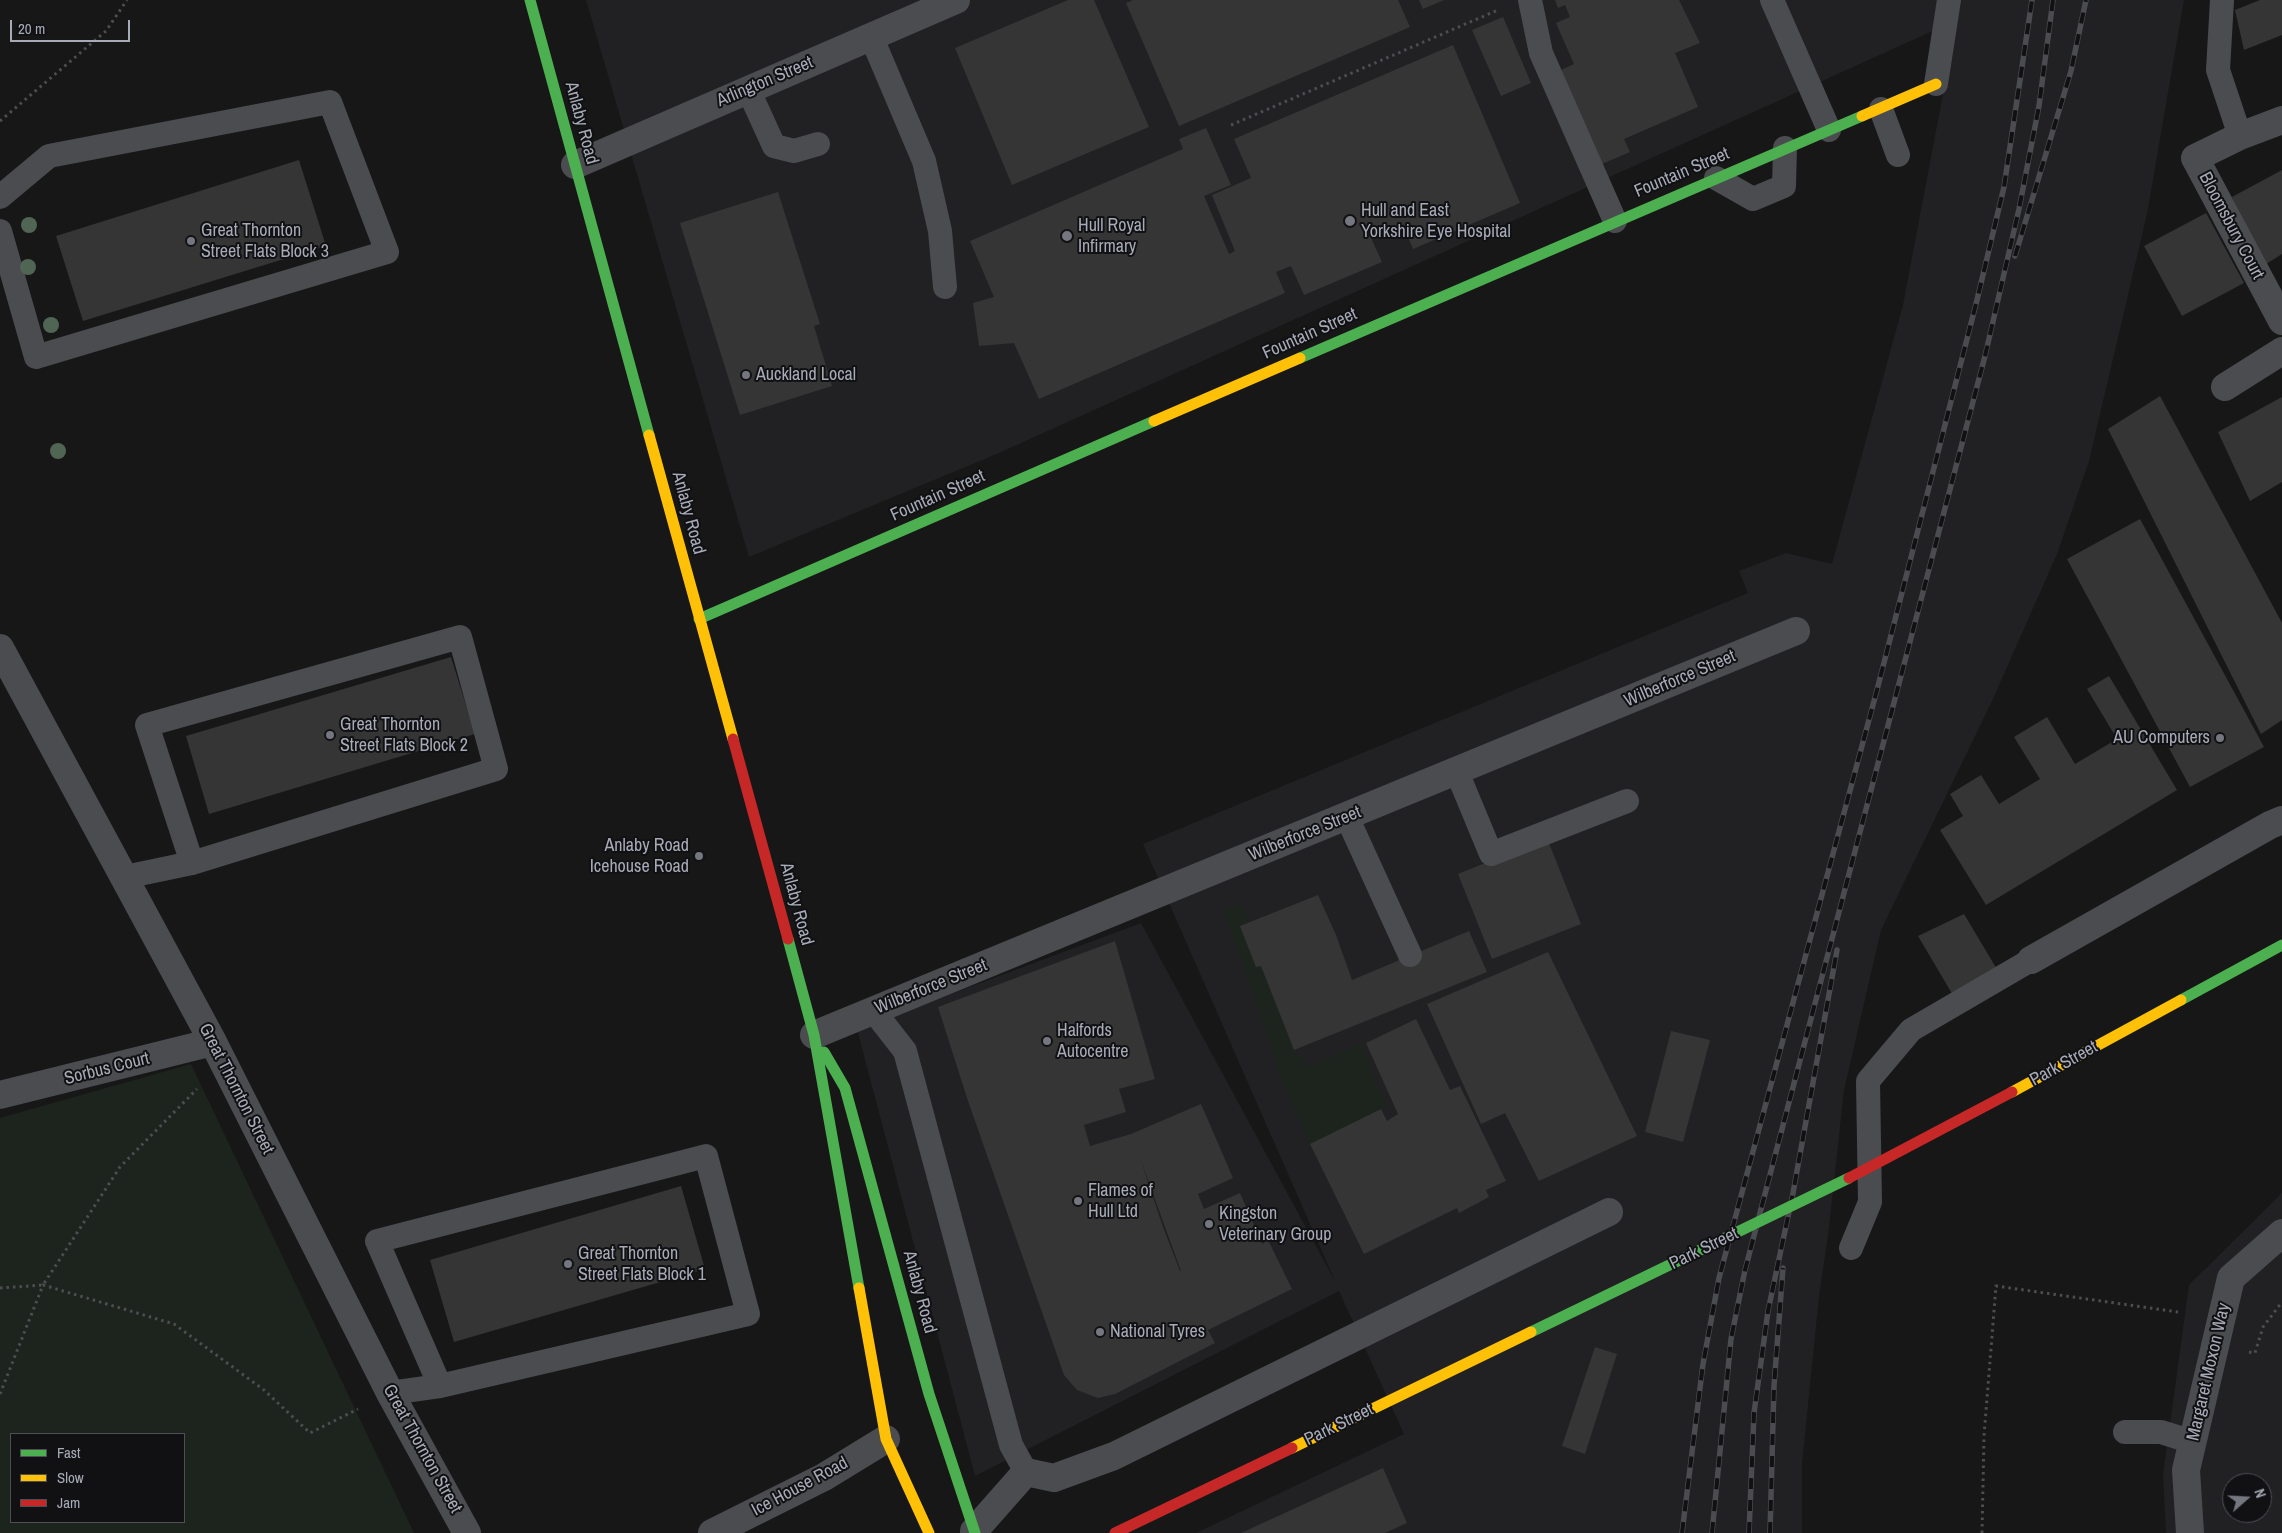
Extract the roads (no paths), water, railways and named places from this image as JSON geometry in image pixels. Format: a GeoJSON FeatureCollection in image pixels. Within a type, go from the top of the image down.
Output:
{"type":"FeatureCollection","features":[{"type":"Feature","properties":{"kind":"street","name":"Anlaby Road"},"geometry":{"type":"LineString","coordinates":[[530,0],[814,1035],[886,1439],[929,1533]]}},
{"type":"Feature","properties":{"kind":"street","name":"Arlington Street"},"geometry":{"type":"LineString","coordinates":[[575,165],[956,0]]}},
{"type":"Feature","properties":{"kind":"street","name":"Fountain Street"},"geometry":{"type":"LineString","coordinates":[[699,619],[1615,220],[1881,109],[1936,84]]}},
{"type":"Feature","properties":{"kind":"street"},"geometry":{"type":"LineString","coordinates":[[2240,136],[2282,120]]}},
{"type":"Feature","properties":{"kind":"street","name":"Bloomsbury Court"},"geometry":{"type":"LineString","coordinates":[[2240,136],[2195,158],[2282,321]]}},
{"type":"Feature","properties":{"kind":"street"},"geometry":{"type":"LineString","coordinates":[[2225,387],[2282,351]]}},
{"type":"Feature","properties":{"kind":"street","name":"Wilberforce Street"},"geometry":{"type":"LineString","coordinates":[[814,1035],[1796,631]]}},
{"type":"Feature","properties":{"kind":"street","name":"Great Thornton Street"},"geometry":{"type":"LineString","coordinates":[[0,648],[125,877],[218,1053],[390,1393],[468,1533]]}},
{"type":"Feature","properties":{"kind":"street"},"geometry":{"type":"LineString","coordinates":[[2031,960],[2282,820]]}},
{"type":"Feature","properties":{"kind":"street","name":"Park Street"},"geometry":{"type":"LineString","coordinates":[[1116,1533],[1847,1179],[1992,1103],[2282,945]]}},
{"type":"Feature","properties":{"kind":"street","name":"Anlaby Road"},"geometry":{"type":"LineString","coordinates":[[814,1035],[845,1088],[929,1394],[975,1532]]}},
{"type":"Feature","properties":{"kind":"street","name":"Sorbus Court"},"geometry":{"type":"LineString","coordinates":[[0,1095],[218,1053]]}},
{"type":"Feature","properties":{"kind":"street"},"geometry":{"type":"LineString","coordinates":[[975,1532],[1026,1472],[1054,1478],[1114,1456],[1609,1212]]}},
{"type":"Feature","properties":{"kind":"street","name":"Margaret Moxon Way"},"geometry":{"type":"LineString","coordinates":[[2190,1533],[2186,1470],[2231,1278],[2282,1233]]}},
{"type":"Feature","properties":{"kind":"street","name":"Ice House Road"},"geometry":{"type":"LineString","coordinates":[[712,1533],[824,1477],[886,1439]]}},
{"type":"Feature","properties":{"kind":"lane"},"geometry":{"type":"LineString","coordinates":[[1530,0],[1541,53],[1615,220]]}},
{"type":"Feature","properties":{"kind":"lane"},"geometry":{"type":"LineString","coordinates":[[1772,0],[1829,130]]}},
{"type":"Feature","properties":{"kind":"lane"},"geometry":{"type":"LineString","coordinates":[[1936,84],[1949,0]]}},
{"type":"Feature","properties":{"kind":"lane"},"geometry":{"type":"LineString","coordinates":[[2222,0],[2218,70],[2240,136]]}},
{"type":"Feature","properties":{"kind":"lane"},"geometry":{"type":"LineString","coordinates":[[871,36],[924,161],[940,231],[945,287]]}},
{"type":"Feature","properties":{"kind":"lane"},"geometry":{"type":"LineString","coordinates":[[748,89],[774,146],[794,151],[818,144]]}},
{"type":"Feature","properties":{"kind":"lane"},"geometry":{"type":"LineString","coordinates":[[0,197],[49,156],[330,102],[387,252],[36,357],[0,231]]}},
{"type":"Feature","properties":{"kind":"lane"},"geometry":{"type":"LineString","coordinates":[[1881,109],[1898,155]]}},
{"type":"Feature","properties":{"kind":"lane"},"geometry":{"type":"LineString","coordinates":[[1716,178],[1752,199],[1784,186],[1785,148]]}},
{"type":"Feature","properties":{"kind":"lane"},"geometry":{"type":"LineString","coordinates":[[125,877],[192,863],[496,769],[460,636],[148,725],[192,863]]}},
{"type":"Feature","properties":{"kind":"lane"},"geometry":{"type":"LineString","coordinates":[[1457,772],[1491,854],[1628,801]]}},
{"type":"Feature","properties":{"kind":"lane"},"geometry":{"type":"LineString","coordinates":[[1347,817],[1410,955]]}},
{"type":"Feature","properties":{"kind":"lane"},"geometry":{"type":"LineString","coordinates":[[1851,1248],[1870,1202],[1868,1081],[1911,1030],[2031,960]]}},
{"type":"Feature","properties":{"kind":"lane"},"geometry":{"type":"LineString","coordinates":[[873,1010],[905,1050],[1012,1446],[1026,1472]]}},
{"type":"Feature","properties":{"kind":"lane"},"geometry":{"type":"LineString","coordinates":[[390,1393],[440,1386],[748,1314],[706,1156],[377,1241],[440,1386]]}},
{"type":"Feature","properties":{"kind":"lane"},"geometry":{"type":"LineString","coordinates":[[2125,1432],[2161,1432],[2193,1442]]}},
{"type":"Feature","properties":{"kind":"railway"},"geometry":{"type":"LineString","coordinates":[[1682,1533],[1703,1364],[1719,1278],[1877,690],[1977,300],[2004,187],[2032,0]]}},
{"type":"Feature","properties":{"kind":"railway"},"geometry":{"type":"LineString","coordinates":[[1712,1533],[1731,1339],[1745,1270],[1985,356],[2019,209],[2039,106],[2053,0]]}},
{"type":"Feature","properties":{"kind":"railway"},"geometry":{"type":"LineString","coordinates":[[2015,256],[2071,71],[2086,0]]}},
{"type":"Feature","properties":{"kind":"railway"},"geometry":{"type":"LineString","coordinates":[[1749,1533],[1754,1413],[1768,1311],[1793,1193],[1837,950]]}},
{"type":"Feature","properties":{"kind":"railway"},"geometry":{"type":"LineString","coordinates":[[1770,1533],[1774,1386],[1783,1268]]}},
{"type":"Feature","properties":{"kind":"place","name":"Hull and East Yorkshire Eye Hospital"},"geometry":{"type":"Point","coordinates":[1350,221]}},
{"type":"Feature","properties":{"kind":"place","name":"Hull Royal Infirmary"},"geometry":{"type":"Point","coordinates":[1067,236]}},
{"type":"Feature","properties":{"kind":"place","name":"Great Thornton Street Flats Block 3"},"geometry":{"type":"Point","coordinates":[191,241]}},
{"type":"Feature","properties":{"kind":"place","name":"Auckland Local"},"geometry":{"type":"Point","coordinates":[746,375]}},
{"type":"Feature","properties":{"kind":"place","name":"Great Thornton Street Flats Block 2"},"geometry":{"type":"Point","coordinates":[330,735]}},
{"type":"Feature","properties":{"kind":"place","name":"AU Computers"},"geometry":{"type":"Point","coordinates":[2220,738]}},
{"type":"Feature","properties":{"kind":"place","name":"Anlaby Road Icehouse Road"},"geometry":{"type":"Point","coordinates":[699,856]}},
{"type":"Feature","properties":{"kind":"place","name":"Halfords Autocentre"},"geometry":{"type":"Point","coordinates":[1047,1041]}},
{"type":"Feature","properties":{"kind":"place","name":"Flames of Hull Ltd"},"geometry":{"type":"Point","coordinates":[1078,1201]}},
{"type":"Feature","properties":{"kind":"place","name":"Kingston Veterinary Group"},"geometry":{"type":"Point","coordinates":[1209,1224]}},
{"type":"Feature","properties":{"kind":"place","name":"Great Thornton Street Flats Block 1"},"geometry":{"type":"Point","coordinates":[568,1264]}},
{"type":"Feature","properties":{"kind":"place","name":"National Tyres"},"geometry":{"type":"Point","coordinates":[1100,1332]}}]}
